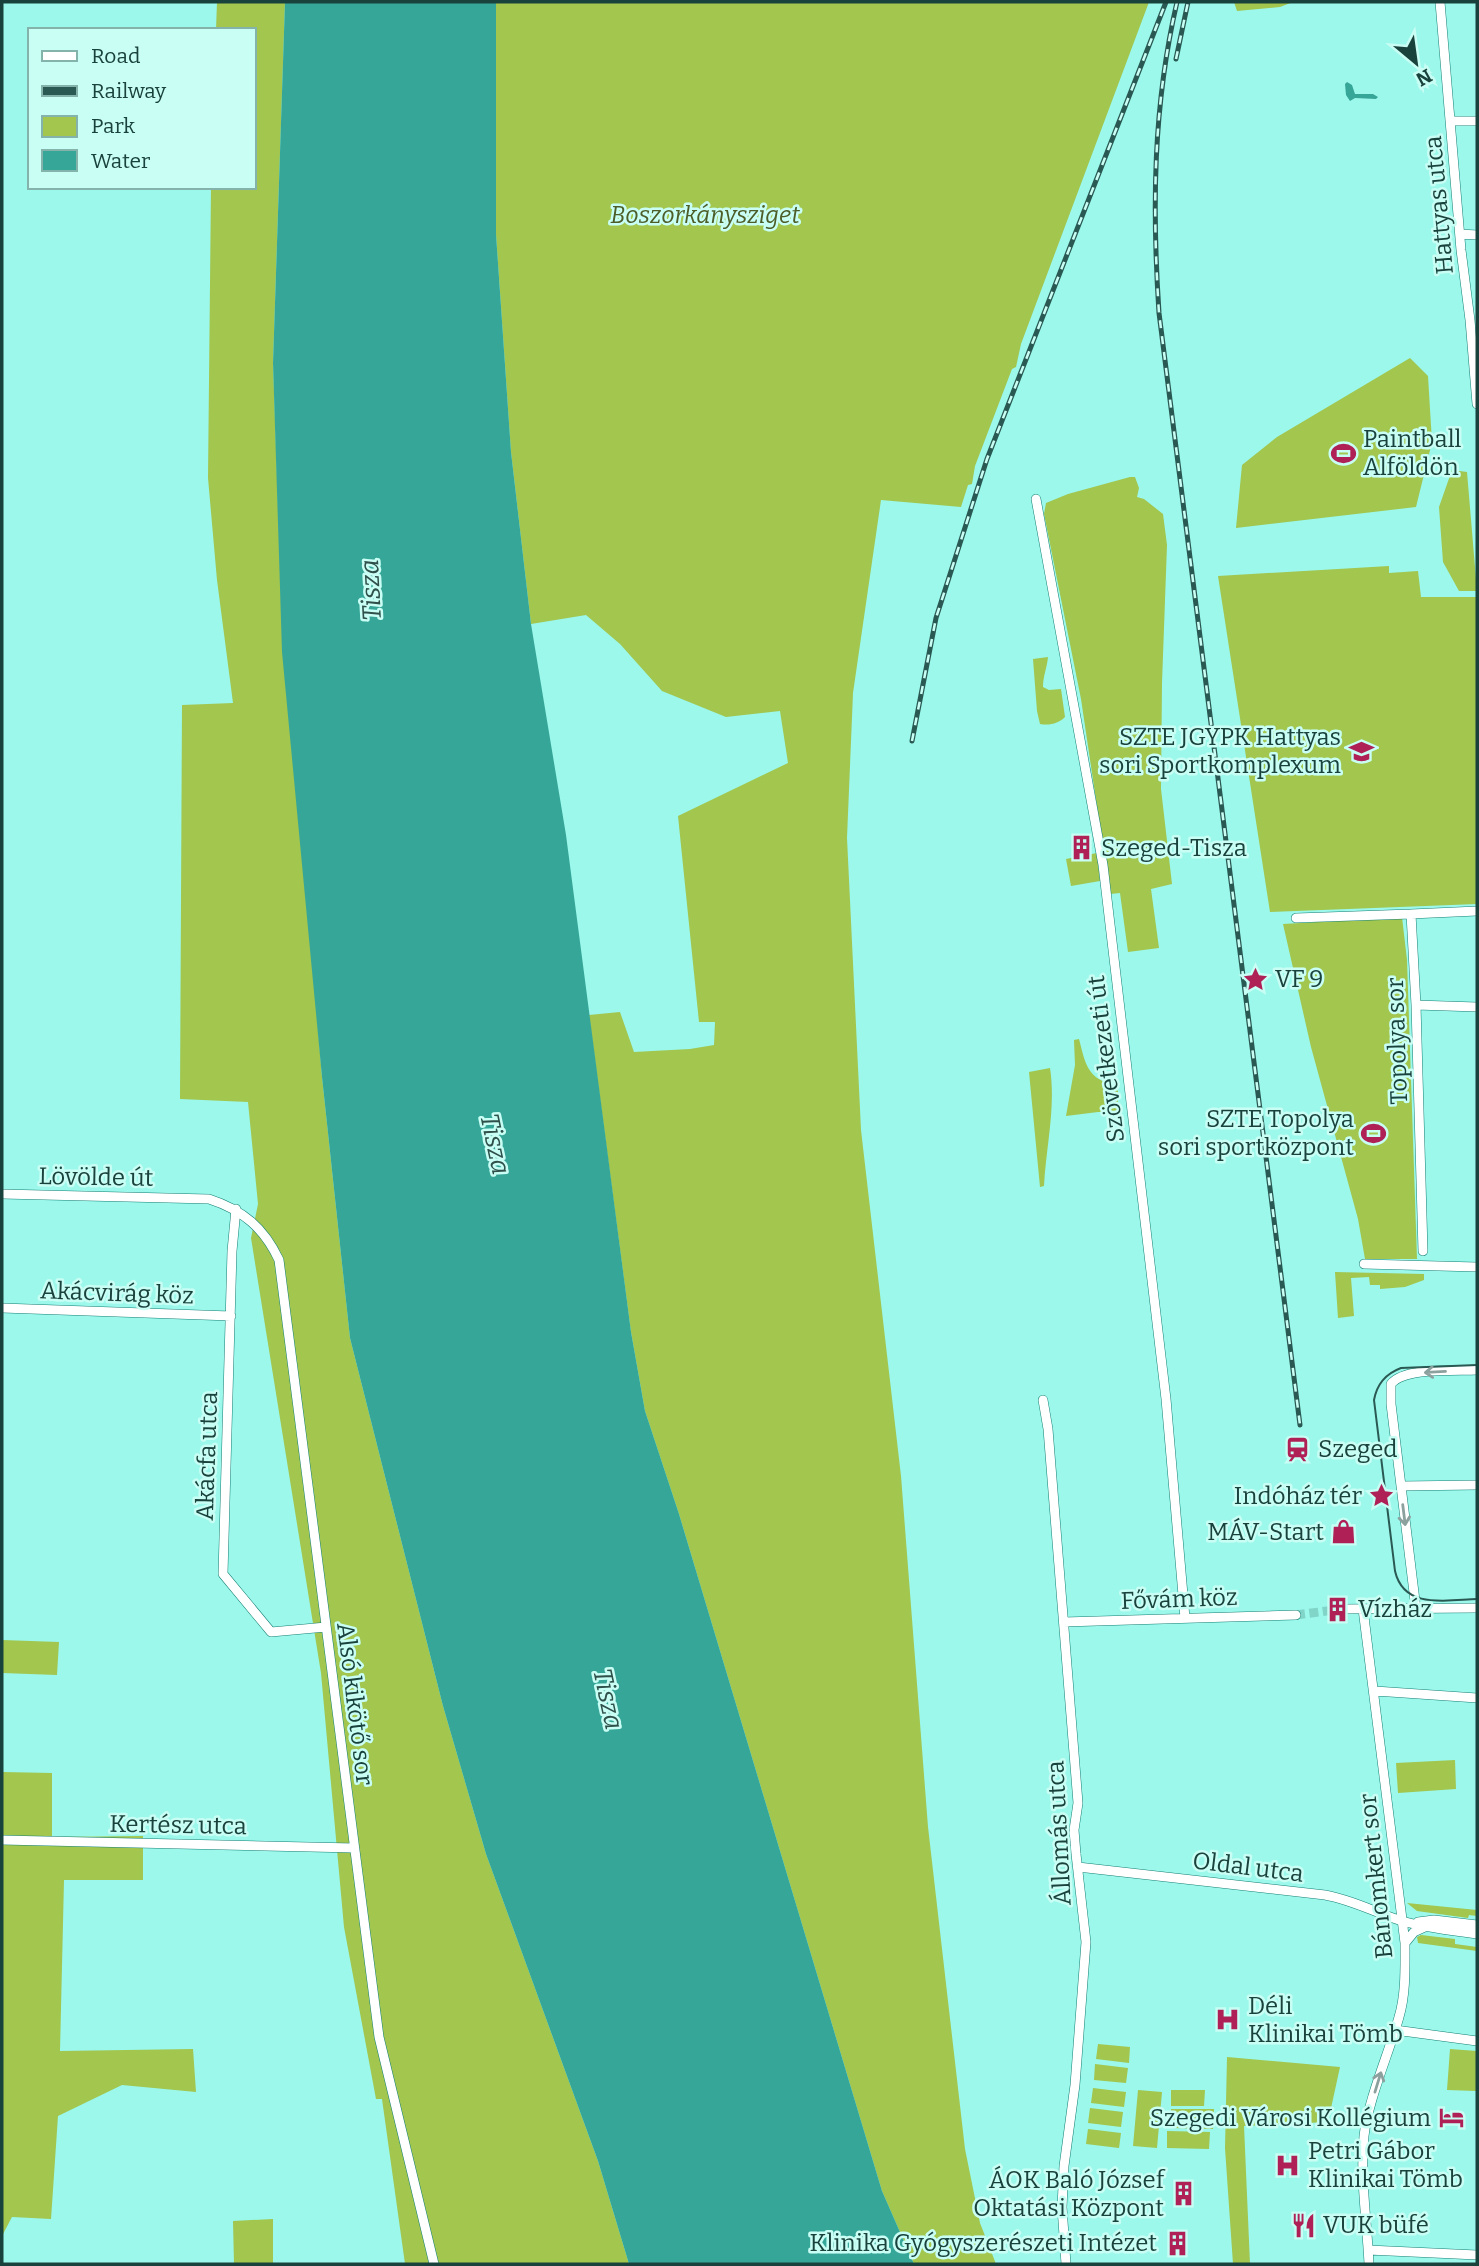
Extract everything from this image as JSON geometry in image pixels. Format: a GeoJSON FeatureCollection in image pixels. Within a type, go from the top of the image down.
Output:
{"type":"FeatureCollection","features":[{"type":"Feature","properties":{"kind":"street","name":"Hattyas utca"},"geometry":{"type":"LineString","coordinates":[[1440,2],[1460,234],[1474,320],[1477,404]]}},
{"type":"Feature","properties":{"kind":"street"},"geometry":{"type":"LineString","coordinates":[[1451,121],[1477,121]]}},
{"type":"Feature","properties":{"kind":"street"},"geometry":{"type":"LineString","coordinates":[[1460,234],[1477,234]]}},
{"type":"Feature","properties":{"kind":"street","name":"Szövetkezeti út"},"geometry":{"type":"LineString","coordinates":[[1036,499],[1103,865],[1166,1399],[1185,1618]]}},
{"type":"Feature","properties":{"kind":"street"},"geometry":{"type":"LineString","coordinates":[[1296,918],[1477,911]]}},
{"type":"Feature","properties":{"kind":"street","name":"Topolya sor"},"geometry":{"type":"LineString","coordinates":[[1411,914],[1423,1251]]}},
{"type":"Feature","properties":{"kind":"street"},"geometry":{"type":"LineString","coordinates":[[1416,1005],[1477,1007]]}},
{"type":"Feature","properties":{"kind":"street","name":"Lövölde út"},"geometry":{"type":"LineString","coordinates":[[2,1194],[189,1198]]}},
{"type":"Feature","properties":{"kind":"street","name":"Alsó kikötő sor"},"geometry":{"type":"LineString","coordinates":[[189,1198],[209,1199],[236,1209],[260,1229],[279,1260],[379,2036],[434,2264]]}},
{"type":"Feature","properties":{"kind":"street","name":"Akácfa utca"},"geometry":{"type":"LineString","coordinates":[[236,1209],[230,1316],[223,1574],[271,1632],[326,1627]]}},
{"type":"Feature","properties":{"kind":"street"},"geometry":{"type":"LineString","coordinates":[[1364,1264],[1477,1267]]}},
{"type":"Feature","properties":{"kind":"street","name":"Akácvirág köz"},"geometry":{"type":"LineString","coordinates":[[2,1308],[230,1316]]}},
{"type":"Feature","properties":{"kind":"street"},"geometry":{"type":"LineString","coordinates":[[1416,1609],[1390,1395],[1391,1384],[1402,1375],[1413,1373],[1477,1370]]}},
{"type":"Feature","properties":{"kind":"street","name":"Állomás utca"},"geometry":{"type":"LineString","coordinates":[[1043,1400],[1048,1429],[1064,1622],[1078,1803],[1074,1829],[1086,1942],[1075,2084],[1064,2166],[1062,2207],[1066,2264]]}},
{"type":"Feature","properties":{"kind":"street"},"geometry":{"type":"LineString","coordinates":[[1401,1486],[1477,1485]]}},
{"type":"Feature","properties":{"kind":"street"},"geometry":{"type":"LineString","coordinates":[[1342,1609],[1477,1608]]}},
{"type":"Feature","properties":{"kind":"street","name":"Bánomkert sor"},"geometry":{"type":"LineString","coordinates":[[1363,1609],[1406,1922],[1405,1978],[1400,2015],[1364,2135],[1364,2194],[1369,2264]]}},
{"type":"Feature","properties":{"kind":"street","name":"Fővám köz"},"geometry":{"type":"LineString","coordinates":[[1064,1622],[1296,1615]]}},
{"type":"Feature","properties":{"kind":"street"},"geometry":{"type":"LineString","coordinates":[[1375,1691],[1477,1698]]}},
{"type":"Feature","properties":{"kind":"street","name":"Kertész utca"},"geometry":{"type":"LineString","coordinates":[[2,1840],[354,1848]]}},
{"type":"Feature","properties":{"kind":"street","name":"Oldal utca"},"geometry":{"type":"LineString","coordinates":[[1078,1867],[1343,1898],[1406,1922],[1477,1934]]}},
{"type":"Feature","properties":{"kind":"street"},"geometry":{"type":"LineString","coordinates":[[1380,1913],[1401,1900]]}},
{"type":"Feature","properties":{"kind":"street","name":"Oldal utca"},"geometry":{"type":"LineString","coordinates":[[1406,1922],[1434,1920],[1477,1925]]}},
{"type":"Feature","properties":{"kind":"street"},"geometry":{"type":"LineString","coordinates":[[1405,1943],[1414,1932],[1425,1927]]}},
{"type":"Feature","properties":{"kind":"street"},"geometry":{"type":"LineString","coordinates":[[1395,2030],[1477,2042]]}},
{"type":"Feature","properties":{"kind":"street"},"geometry":{"type":"LineString","coordinates":[[1368,2250],[1477,2255]]}},
{"type":"Feature","properties":{"kind":"green space"},"geometry":{"type":"Polygon","coordinates":[[[217,2],[285,2],[273,363],[280,562],[322,1077],[350,1338],[443,1706],[486,1854],[598,2161],[629,2264],[405,2264],[382,2099],[376,2099],[344,1927],[321,1673],[251,1238],[258,1204],[248,1102],[180,1099],[182,705],[233,703],[217,580],[208,478],[211,189],[256,189],[256,28],[216,28],[217,2]]]}},
{"type":"Feature","properties":{"kind":"green space","name":"Boszorkánysziget"},"geometry":{"type":"Polygon","coordinates":[[[496,2],[1149,2],[1021,344],[1016,367],[1012,369],[975,466],[972,484],[968,485],[961,507],[881,500],[853,693],[847,838],[861,1130],[901,1476],[928,1827],[965,2149],[980,2223],[996,2264],[914,2264],[882,2191],[679,1514],[645,1411],[631,1332],[589,1015],[620,1012],[634,1052],[714,1045],[715,1022],[699,1022],[678,816],[788,763],[780,711],[726,717],[662,691],[620,644],[586,615],[531,624],[511,452],[496,234],[496,2]]]}},
{"type":"Feature","properties":{"kind":"green space"},"geometry":{"type":"Polygon","coordinates":[[[1234,2],[1293,2],[1280,7],[1237,11],[1234,2]]]}},
{"type":"Feature","properties":{"kind":"green space","name":"Paintball Alföldön"},"geometry":{"type":"Polygon","coordinates":[[[1410,358],[1428,376],[1432,442],[1416,507],[1236,528],[1242,465],[1277,437],[1410,358]]]}},
{"type":"Feature","properties":{"kind":"green space"},"geometry":{"type":"Polygon","coordinates":[[[1452,470],[1467,472],[1477,591],[1459,591],[1443,562],[1439,507],[1452,470]]]}},
{"type":"Feature","properties":{"kind":"green space"},"geometry":{"type":"Polygon","coordinates":[[[1135,477],[1139,488],[1137,497],[1144,499],[1163,514],[1167,545],[1161,789],[1172,884],[1151,889],[1159,948],[1128,952],[1120,893],[1110,894],[1081,699],[1044,514],[1046,503],[1135,477]]]}},
{"type":"Feature","properties":{"kind":"green space","name":"SZTE JGYPK Hattyas sori Sportkomplexum"},"geometry":{"type":"Polygon","coordinates":[[[1389,566],[1389,573],[1418,571],[1421,597],[1477,597],[1477,904],[1270,912],[1218,576],[1389,566]]]}},
{"type":"Feature","properties":{"kind":"green space"},"geometry":{"type":"Polygon","coordinates":[[[1048,657],[1043,687],[1049,690],[1061,689],[1065,717],[1054,724],[1044,725],[1040,724],[1037,711],[1033,659],[1048,657]]]}},
{"type":"Feature","properties":{"kind":"green space"},"geometry":{"type":"Polygon","coordinates":[[[1097,853],[1100,881],[1071,886],[1066,859],[1097,853]]]}},
{"type":"Feature","properties":{"kind":"green space","name":"SZTE Topolya sori sportközpont"},"geometry":{"type":"Polygon","coordinates":[[[1402,917],[1407,960],[1417,1259],[1365,1259],[1358,1219],[1311,1047],[1283,924],[1402,917]]]}},
{"type":"Feature","properties":{"kind":"green space"},"geometry":{"type":"Polygon","coordinates":[[[1079,1039],[1085,1061],[1094,1076],[1118,1091],[1118,1112],[1066,1116],[1075,1065],[1074,1040],[1079,1039]]]}},
{"type":"Feature","properties":{"kind":"green space"},"geometry":{"type":"Polygon","coordinates":[[[1050,1068],[1051,1112],[1044,1186],[1040,1187],[1029,1072],[1050,1068]]]}},
{"type":"Feature","properties":{"kind":"green space"},"geometry":{"type":"Polygon","coordinates":[[[1335,1272],[1424,1274],[1424,1280],[1405,1287],[1380,1289],[1380,1285],[1370,1285],[1369,1277],[1351,1278],[1354,1316],[1338,1318],[1335,1272]]]}},
{"type":"Feature","properties":{"kind":"green space"},"geometry":{"type":"Polygon","coordinates":[[[2,1640],[59,1642],[57,1675],[2,1673],[2,1640]]]}},
{"type":"Feature","properties":{"kind":"green space"},"geometry":{"type":"Polygon","coordinates":[[[1455,1760],[1456,1789],[1398,1793],[1396,1763],[1455,1760]]]}},
{"type":"Feature","properties":{"kind":"green space"},"geometry":{"type":"Polygon","coordinates":[[[2,1772],[52,1773],[52,1837],[143,1836],[143,1880],[64,1880],[60,2051],[193,2049],[196,2092],[122,2085],[58,2116],[51,2219],[12,2217],[2,2236],[2,1772]]]}},
{"type":"Feature","properties":{"kind":"green space"},"geometry":{"type":"Polygon","coordinates":[[[1407,1903],[1477,1910],[1477,1916],[1469,1915],[1468,1918],[1417,1911],[1407,1903]]]}},
{"type":"Feature","properties":{"kind":"green space"},"geometry":{"type":"Polygon","coordinates":[[[1421,1935],[1455,1939],[1455,1944],[1477,1947],[1477,1951],[1418,1943],[1417,1937],[1421,1935]]]}},
{"type":"Feature","properties":{"kind":"green space"},"geometry":{"type":"Polygon","coordinates":[[[1098,2044],[1130,2047],[1129,2063],[1096,2059],[1098,2044]]]}},
{"type":"Feature","properties":{"kind":"green space"},"geometry":{"type":"Polygon","coordinates":[[[1450,2049],[1477,2051],[1476,2091],[1447,2090],[1450,2049]]]}},
{"type":"Feature","properties":{"kind":"green space"},"geometry":{"type":"Polygon","coordinates":[[[1227,2057],[1340,2067],[1328,2122],[1244,2126],[1250,2264],[1233,2264],[1225,2148],[1227,2057]]]}},
{"type":"Feature","properties":{"kind":"green space"},"geometry":{"type":"Polygon","coordinates":[[[1095,2064],[1128,2068],[1126,2083],[1094,2080],[1095,2064]]]}},
{"type":"Feature","properties":{"kind":"green space"},"geometry":{"type":"Polygon","coordinates":[[[1093,2088],[1126,2092],[1124,2107],[1091,2103],[1093,2088]]]}},
{"type":"Feature","properties":{"kind":"green space"},"geometry":{"type":"Polygon","coordinates":[[[1138,2090],[1162,2092],[1157,2148],[1133,2146],[1138,2090]]]}},
{"type":"Feature","properties":{"kind":"green space"},"geometry":{"type":"Polygon","coordinates":[[[1171,2090],[1205,2090],[1204,2106],[1171,2106],[1171,2090]]]}},
{"type":"Feature","properties":{"kind":"green space"},"geometry":{"type":"Polygon","coordinates":[[[1090,2108],[1123,2112],[1121,2127],[1088,2123],[1090,2108]]]}},
{"type":"Feature","properties":{"kind":"green space"},"geometry":{"type":"Polygon","coordinates":[[[1171,2109],[1214,2109],[1213,2129],[1171,2128],[1171,2109]]]}},
{"type":"Feature","properties":{"kind":"green space"},"geometry":{"type":"Polygon","coordinates":[[[1088,2129],[1121,2133],[1119,2148],[1086,2144],[1088,2129]]]}},
{"type":"Feature","properties":{"kind":"green space"},"geometry":{"type":"Polygon","coordinates":[[[1167,2131],[1210,2132],[1209,2149],[1167,2148],[1167,2131]]]}},
{"type":"Feature","properties":{"kind":"green space"},"geometry":{"type":"Polygon","coordinates":[[[273,2219],[273,2264],[234,2264],[233,2221],[273,2219]]]}},
{"type":"Feature","properties":{"kind":"water","name":"Tisza"},"geometry":{"type":"Polygon","coordinates":[[[285,2],[496,2],[496,234],[511,452],[531,624],[566,835],[631,1332],[645,1411],[679,1514],[882,2191],[914,2264],[629,2264],[598,2161],[486,1854],[443,1706],[350,1338],[322,1077],[282,652],[273,363],[285,2]]]}},
{"type":"Feature","properties":{"kind":"water"},"geometry":{"type":"Polygon","coordinates":[[[1347,82],[1352,85],[1355,94],[1373,94],[1378,97],[1355,98],[1350,101],[1346,95],[1347,82]]]}},
{"type":"Feature","properties":{"kind":"tunnel"},"geometry":{"type":"LineString","coordinates":[[1296,1615],[1342,1609]]}},
{"type":"Feature","properties":{"kind":"tram line"},"geometry":{"type":"LineString","coordinates":[[1477,1365],[1401,1368],[1383,1380],[1374,1400],[1395,1571],[1400,1583],[1407,1592],[1428,1600],[1477,1599]]}},
{"type":"Feature","properties":{"kind":"railway"},"geometry":{"type":"LineString","coordinates":[[912,741],[936,618],[987,459],[1166,2]]}},
{"type":"Feature","properties":{"kind":"railway"},"geometry":{"type":"LineString","coordinates":[[1177,2],[1163,80],[1156,157],[1155,234],[1159,313],[1300,1425]]}},
{"type":"Feature","properties":{"kind":"railway"},"geometry":{"type":"LineString","coordinates":[[1176,59],[1188,2]]}},
{"type":"Feature","properties":{"kind":"place","name":"Paintball Alföldön"},"geometry":{"type":"Point","coordinates":[1343,453]}},
{"type":"Feature","properties":{"kind":"place","name":"SZTE JGYPK Hattyas sori Sportkomplexum"},"geometry":{"type":"Point","coordinates":[1361,751]}},
{"type":"Feature","properties":{"kind":"place","name":"Szeged-Tisza"},"geometry":{"type":"Point","coordinates":[1081,848]}},
{"type":"Feature","properties":{"kind":"place","name":"VF 9"},"geometry":{"type":"Point","coordinates":[1255,979]}},
{"type":"Feature","properties":{"kind":"place","name":"SZTE Topolya sori sportközpont"},"geometry":{"type":"Point","coordinates":[1374,1133]}},
{"type":"Feature","properties":{"kind":"place","name":"Szeged"},"geometry":{"type":"Point","coordinates":[1298,1449]}},
{"type":"Feature","properties":{"kind":"place","name":"Indóház tér"},"geometry":{"type":"Point","coordinates":[1382,1496]}},
{"type":"Feature","properties":{"kind":"place","name":"MÁV-Start"},"geometry":{"type":"Point","coordinates":[1344,1532]}},
{"type":"Feature","properties":{"kind":"place","name":"Vízház"},"geometry":{"type":"Point","coordinates":[1338,1609]}},
{"type":"Feature","properties":{"kind":"place","name":"Déli Klinikai Tömb"},"geometry":{"type":"Point","coordinates":[1228,2020]}},
{"type":"Feature","properties":{"kind":"place","name":"Szegedi Városi Kollégium"},"geometry":{"type":"Point","coordinates":[1451,2118]}},
{"type":"Feature","properties":{"kind":"place","name":"Petri Gábor Klinikai Tömb"},"geometry":{"type":"Point","coordinates":[1288,2165]}},
{"type":"Feature","properties":{"kind":"place","name":"ÁOK Baló József Oktatási Központ"},"geometry":{"type":"Point","coordinates":[1184,2194]}},
{"type":"Feature","properties":{"kind":"place","name":"VUK büfé"},"geometry":{"type":"Point","coordinates":[1303,2225]}},
{"type":"Feature","properties":{"kind":"place","name":"Klinika Gyógyszerészeti Intézet"},"geometry":{"type":"Point","coordinates":[1177,2243]}}]}
